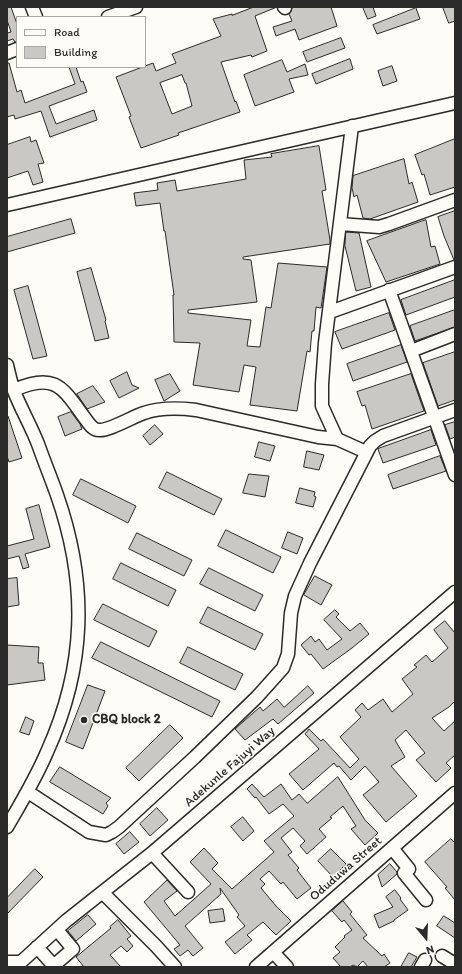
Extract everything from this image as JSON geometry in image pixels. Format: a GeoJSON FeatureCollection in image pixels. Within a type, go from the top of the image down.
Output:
{"type":"FeatureCollection","features":[{"type":"Feature","properties":{"kind":"street"},"geometry":{"type":"LineString","coordinates":[[111,16],[136,7]]}},
{"type":"Feature","properties":{"kind":"street"},"geometry":{"type":"LineString","coordinates":[[7,205],[455,103]]}},
{"type":"Feature","properties":{"kind":"street"},"geometry":{"type":"LineString","coordinates":[[337,439],[322,406],[322,384],[325,343],[352,126]]}},
{"type":"Feature","properties":{"kind":"street"},"geometry":{"type":"LineString","coordinates":[[340,224],[379,226],[389,224],[455,200]]}},
{"type":"Feature","properties":{"kind":"street"},"geometry":{"type":"LineString","coordinates":[[330,312],[455,267]]}},
{"type":"Feature","properties":{"kind":"street"},"geometry":{"type":"LineString","coordinates":[[390,290],[455,475]]}},
{"type":"Feature","properties":{"kind":"street"},"geometry":{"type":"LineString","coordinates":[[411,351],[455,334]]}},
{"type":"Feature","properties":{"kind":"street"},"geometry":{"type":"LineString","coordinates":[[7,365],[14,390],[38,444],[57,496],[72,549],[77,574],[79,600],[77,648],[71,683],[58,727],[48,752],[28,792],[7,827]]}},
{"type":"Feature","properties":{"kind":"street"},"geometry":{"type":"LineString","coordinates":[[14,390],[28,384],[47,382],[57,386],[66,393],[92,428],[99,430],[145,413],[162,409],[180,408],[196,410],[318,437],[337,439],[366,452]]}},
{"type":"Feature","properties":{"kind":"street"},"geometry":{"type":"LineString","coordinates":[[28,792],[89,832],[106,835],[112,832],[195,757],[256,698],[283,668],[288,654],[291,613],[295,596],[366,452],[375,441],[383,436],[455,410]]}},
{"type":"Feature","properties":{"kind":"street","name":"Adekunle Fajuyi Way"},"geometry":{"type":"LineString","coordinates":[[7,962],[21,965],[37,947],[152,853],[455,592]]}},
{"type":"Feature","properties":{"kind":"street","name":"Oduduwa Street"},"geometry":{"type":"LineString","coordinates":[[256,967],[455,793]]}},
{"type":"Feature","properties":{"kind":"street"},"geometry":{"type":"LineString","coordinates":[[392,848],[409,868],[404,873],[426,900]]}},
{"type":"Feature","properties":{"kind":"street"},"geometry":{"type":"LineString","coordinates":[[152,853],[188,892]]}},
{"type":"Feature","properties":{"kind":"street"},"geometry":{"type":"LineString","coordinates":[[103,893],[175,967]]}},
{"type":"Feature","properties":{"kind":"street"},"geometry":{"type":"LineString","coordinates":[[37,947],[53,966],[73,949],[57,930]]}},
{"type":"Feature","properties":{"kind":"street"},"geometry":{"type":"LineString","coordinates":[[273,952],[287,967]]}},
{"type":"Feature","properties":{"kind":"street"},"geometry":{"type":"LineString","coordinates":[[442,956],[455,964]]}},
{"type":"Feature","properties":{"kind":"building"},"geometry":{"type":"Polygon","coordinates":[[[7,7],[11,7],[16,21],[16,42],[13,39],[7,41],[7,33],[11,32],[7,20],[7,7]]]}},
{"type":"Feature","properties":{"kind":"building"},"geometry":{"type":"Polygon","coordinates":[[[254,7],[277,7],[255,16],[267,51],[252,57],[251,55],[221,62],[240,112],[178,133],[179,135],[141,148],[116,77],[140,68],[146,68],[146,66],[153,63],[156,71],[176,63],[172,54],[221,36],[213,19],[254,7]],[[182,75],[160,83],[172,114],[192,106],[186,83],[182,75]]]}},
{"type":"Feature","properties":{"kind":"building"},"geometry":{"type":"Polygon","coordinates":[[[294,7],[331,7],[337,26],[299,40],[295,29],[276,36],[273,27],[292,21],[289,14],[294,7]]]}},
{"type":"Feature","properties":{"kind":"building"},"geometry":{"type":"Polygon","coordinates":[[[363,7],[373,7],[376,16],[368,19],[363,7]]]}},
{"type":"Feature","properties":{"kind":"building"},"geometry":{"type":"Polygon","coordinates":[[[443,7],[455,7],[455,21],[449,23],[443,7]]]}},
{"type":"Feature","properties":{"kind":"building"},"geometry":{"type":"Polygon","coordinates":[[[416,8],[420,19],[377,34],[373,25],[416,8]]]}},
{"type":"Feature","properties":{"kind":"building"},"geometry":{"type":"Polygon","coordinates":[[[341,38],[345,48],[307,62],[303,52],[341,38]]]}},
{"type":"Feature","properties":{"kind":"building"},"geometry":{"type":"Polygon","coordinates":[[[350,59],[353,69],[316,84],[312,74],[350,59]]]}},
{"type":"Feature","properties":{"kind":"building"},"geometry":{"type":"Polygon","coordinates":[[[282,60],[287,72],[305,64],[308,75],[289,79],[294,92],[255,106],[244,75],[282,60]]]}},
{"type":"Feature","properties":{"kind":"building"},"geometry":{"type":"Polygon","coordinates":[[[7,63],[9,63],[17,92],[21,90],[25,103],[75,84],[69,68],[76,68],[81,82],[83,81],[87,92],[49,106],[56,124],[94,110],[97,120],[50,137],[41,111],[15,119],[14,115],[7,117],[7,63]]]}},
{"type":"Feature","properties":{"kind":"building"},"geometry":{"type":"Polygon","coordinates":[[[392,66],[397,81],[383,86],[378,71],[392,66]]]}},
{"type":"Feature","properties":{"kind":"building"},"geometry":{"type":"Polygon","coordinates":[[[30,137],[31,142],[36,140],[44,163],[38,164],[43,182],[33,185],[28,171],[7,178],[7,145],[30,137]]]}},
{"type":"Feature","properties":{"kind":"building"},"geometry":{"type":"Polygon","coordinates":[[[455,139],[455,187],[430,195],[424,174],[422,175],[415,155],[455,139]]]}},
{"type":"Feature","properties":{"kind":"building"},"geometry":{"type":"Polygon","coordinates":[[[319,146],[326,190],[322,191],[330,244],[243,257],[243,259],[251,260],[257,302],[188,310],[188,313],[251,320],[247,346],[260,347],[266,307],[271,308],[278,263],[327,267],[321,308],[316,307],[314,331],[312,331],[310,352],[307,351],[297,411],[250,405],[256,367],[244,365],[239,392],[193,385],[200,343],[174,342],[174,295],[160,203],[136,206],[134,193],[158,190],[157,183],[175,180],[177,191],[246,179],[244,160],[272,157],[271,154],[319,146]]]}},
{"type":"Feature","properties":{"kind":"building"},"geometry":{"type":"Polygon","coordinates":[[[404,159],[409,184],[412,182],[418,202],[370,219],[363,218],[357,195],[354,197],[352,188],[353,176],[404,159]]]}},
{"type":"Feature","properties":{"kind":"building"},"geometry":{"type":"Polygon","coordinates":[[[455,211],[455,260],[454,260],[438,217],[455,211]]]}},
{"type":"Feature","properties":{"kind":"building"},"geometry":{"type":"Polygon","coordinates":[[[71,219],[75,233],[7,252],[7,237],[71,219]]]}},
{"type":"Feature","properties":{"kind":"building"},"geometry":{"type":"Polygon","coordinates":[[[426,220],[431,247],[435,246],[440,264],[386,282],[367,241],[426,220]]]}},
{"type":"Feature","properties":{"kind":"building"},"geometry":{"type":"Polygon","coordinates":[[[346,232],[359,233],[371,287],[356,291],[345,246],[346,232]]]}},
{"type":"Feature","properties":{"kind":"building"},"geometry":{"type":"Polygon","coordinates":[[[91,268],[106,320],[109,338],[95,341],[77,272],[91,268]]]}},
{"type":"Feature","properties":{"kind":"building"},"geometry":{"type":"Polygon","coordinates":[[[455,280],[455,297],[406,315],[401,300],[455,280]]]}},
{"type":"Feature","properties":{"kind":"building"},"geometry":{"type":"Polygon","coordinates":[[[28,286],[47,356],[33,359],[14,290],[28,286]]]}},
{"type":"Feature","properties":{"kind":"building"},"geometry":{"type":"Polygon","coordinates":[[[455,310],[455,327],[415,341],[410,326],[455,310]]]}},
{"type":"Feature","properties":{"kind":"building"},"geometry":{"type":"Polygon","coordinates":[[[389,313],[395,330],[342,349],[335,332],[389,313]]]}},
{"type":"Feature","properties":{"kind":"building"},"geometry":{"type":"Polygon","coordinates":[[[401,345],[407,362],[353,381],[347,364],[401,345]]]}},
{"type":"Feature","properties":{"kind":"building"},"geometry":{"type":"Polygon","coordinates":[[[455,352],[455,400],[438,406],[423,363],[455,352]]]}},
{"type":"Feature","properties":{"kind":"building"},"geometry":{"type":"Polygon","coordinates":[[[127,372],[132,385],[139,388],[119,398],[110,381],[127,372]]]}},
{"type":"Feature","properties":{"kind":"building"},"geometry":{"type":"Polygon","coordinates":[[[170,374],[180,391],[164,401],[155,380],[170,374]]]}},
{"type":"Feature","properties":{"kind":"building"},"geometry":{"type":"Polygon","coordinates":[[[411,374],[424,411],[372,429],[365,405],[362,406],[357,392],[411,374]]]}},
{"type":"Feature","properties":{"kind":"building"},"geometry":{"type":"Polygon","coordinates":[[[93,386],[105,402],[87,409],[77,394],[93,386]]]}},
{"type":"Feature","properties":{"kind":"building"},"geometry":{"type":"Polygon","coordinates":[[[71,412],[82,429],[65,436],[58,417],[71,412]]]}},
{"type":"Feature","properties":{"kind":"building"},"geometry":{"type":"Polygon","coordinates":[[[7,416],[22,458],[9,462],[7,456],[7,416]]]}},
{"type":"Feature","properties":{"kind":"building"},"geometry":{"type":"Polygon","coordinates":[[[455,422],[455,437],[450,439],[445,425],[455,422]]]}},
{"type":"Feature","properties":{"kind":"building"},"geometry":{"type":"Polygon","coordinates":[[[155,425],[163,434],[150,445],[143,436],[155,425]]]}},
{"type":"Feature","properties":{"kind":"building"},"geometry":{"type":"Polygon","coordinates":[[[431,430],[436,445],[383,463],[378,449],[431,430]]]}},
{"type":"Feature","properties":{"kind":"building"},"geometry":{"type":"Polygon","coordinates":[[[259,442],[275,446],[270,461],[255,457],[259,442]]]}},
{"type":"Feature","properties":{"kind":"building"},"geometry":{"type":"Polygon","coordinates":[[[307,451],[324,455],[319,470],[304,467],[307,451]]]}},
{"type":"Feature","properties":{"kind":"building"},"geometry":{"type":"Polygon","coordinates":[[[440,456],[446,471],[393,489],[388,475],[440,456]]]}},
{"type":"Feature","properties":{"kind":"building"},"geometry":{"type":"Polygon","coordinates":[[[167,472],[222,499],[214,515],[159,488],[167,472]]]}},
{"type":"Feature","properties":{"kind":"building"},"geometry":{"type":"Polygon","coordinates":[[[249,474],[269,476],[265,497],[243,493],[249,474]]]}},
{"type":"Feature","properties":{"kind":"building"},"geometry":{"type":"Polygon","coordinates":[[[81,479],[136,506],[128,523],[73,495],[81,479]]]}},
{"type":"Feature","properties":{"kind":"building"},"geometry":{"type":"Polygon","coordinates":[[[300,488],[315,492],[314,496],[316,497],[313,507],[296,503],[300,488]]]}},
{"type":"Feature","properties":{"kind":"building"},"geometry":{"type":"Polygon","coordinates":[[[39,505],[50,547],[25,554],[29,567],[23,569],[19,556],[7,559],[7,546],[34,539],[26,509],[39,505]]]}},
{"type":"Feature","properties":{"kind":"building"},"geometry":{"type":"Polygon","coordinates":[[[226,530],[281,557],[273,573],[218,546],[226,530]]]}},
{"type":"Feature","properties":{"kind":"building"},"geometry":{"type":"Polygon","coordinates":[[[288,532],[303,538],[297,554],[282,548],[288,532]]]}},
{"type":"Feature","properties":{"kind":"building"},"geometry":{"type":"Polygon","coordinates":[[[137,533],[192,560],[184,576],[129,549],[137,533]]]}},
{"type":"Feature","properties":{"kind":"building"},"geometry":{"type":"Polygon","coordinates":[[[121,563],[176,590],[168,606],[113,579],[121,563]]]}},
{"type":"Feature","properties":{"kind":"building"},"geometry":{"type":"Polygon","coordinates":[[[209,568],[263,595],[255,611],[200,584],[209,568]]]}},
{"type":"Feature","properties":{"kind":"building"},"geometry":{"type":"Polygon","coordinates":[[[315,576],[332,585],[321,605],[304,595],[315,576]]]}},
{"type":"Feature","properties":{"kind":"building"},"geometry":{"type":"Polygon","coordinates":[[[17,578],[19,605],[7,607],[7,579],[17,578]]]}},
{"type":"Feature","properties":{"kind":"building"},"geometry":{"type":"Polygon","coordinates":[[[103,604],[157,631],[149,647],[94,620],[103,604]]]}},
{"type":"Feature","properties":{"kind":"building"},"geometry":{"type":"Polygon","coordinates":[[[208,607],[263,634],[255,650],[200,623],[208,607]]]}},
{"type":"Feature","properties":{"kind":"building"},"geometry":{"type":"Polygon","coordinates":[[[335,610],[339,614],[336,617],[350,631],[360,623],[369,634],[323,669],[311,654],[309,655],[301,645],[311,636],[315,642],[319,639],[327,650],[342,639],[324,620],[335,610]]]}},
{"type":"Feature","properties":{"kind":"building"},"geometry":{"type":"Polygon","coordinates":[[[445,621],[455,633],[455,701],[449,707],[432,718],[444,731],[455,721],[455,755],[446,763],[451,768],[436,782],[416,760],[425,753],[406,730],[395,740],[405,757],[391,766],[417,796],[386,822],[363,795],[379,782],[365,766],[351,780],[339,766],[337,767],[334,763],[303,790],[289,774],[319,749],[305,734],[309,729],[321,741],[323,739],[350,768],[359,759],[340,737],[361,717],[355,710],[362,703],[368,710],[383,699],[392,712],[413,694],[402,679],[417,667],[414,665],[426,655],[432,662],[448,648],[434,630],[445,621]]]}},
{"type":"Feature","properties":{"kind":"building"},"geometry":{"type":"Polygon","coordinates":[[[101,642],[220,701],[212,717],[92,658],[101,642]]]}},
{"type":"Feature","properties":{"kind":"building"},"geometry":{"type":"Polygon","coordinates":[[[7,645],[39,647],[38,663],[43,663],[45,680],[7,685],[7,645]]]}},
{"type":"Feature","properties":{"kind":"building"},"geometry":{"type":"Polygon","coordinates":[[[188,647],[243,674],[235,690],[180,663],[188,647]]]}},
{"type":"Feature","properties":{"kind":"building","name":"CBQ block 2"},"geometry":{"type":"Polygon","coordinates":[[[88,685],[105,691],[83,749],[66,742],[88,685]]]}},
{"type":"Feature","properties":{"kind":"building"},"geometry":{"type":"Polygon","coordinates":[[[308,686],[314,693],[278,724],[273,719],[245,740],[235,729],[260,707],[263,711],[277,699],[284,707],[308,686]]]}},
{"type":"Feature","properties":{"kind":"building"},"geometry":{"type":"Polygon","coordinates":[[[26,717],[34,721],[29,735],[20,732],[26,717]]]}},
{"type":"Feature","properties":{"kind":"building"},"geometry":{"type":"Polygon","coordinates":[[[170,725],[183,738],[139,781],[126,768],[170,725]]]}},
{"type":"Feature","properties":{"kind":"building"},"geometry":{"type":"Polygon","coordinates":[[[60,767],[111,798],[106,803],[108,806],[103,814],[50,782],[60,767]]]}},
{"type":"Feature","properties":{"kind":"building"},"geometry":{"type":"Polygon","coordinates":[[[338,777],[365,820],[378,833],[365,845],[351,829],[356,826],[343,806],[319,829],[326,837],[307,854],[300,846],[305,841],[293,828],[281,838],[292,852],[288,855],[299,868],[297,870],[311,888],[297,899],[283,882],[281,884],[269,871],[260,879],[265,884],[261,888],[291,921],[276,935],[263,922],[247,935],[252,940],[235,954],[225,942],[245,926],[237,917],[239,915],[220,888],[221,894],[185,926],[203,948],[193,956],[188,950],[180,956],[174,949],[180,945],[144,902],[167,880],[177,891],[164,901],[175,916],[211,884],[190,862],[204,848],[218,863],[212,869],[232,889],[274,852],[264,841],[294,816],[283,804],[269,814],[256,797],[255,798],[247,789],[252,784],[264,797],[281,784],[292,800],[299,794],[307,803],[338,777]]]}},
{"type":"Feature","properties":{"kind":"building"},"geometry":{"type":"Polygon","coordinates":[[[157,808],[168,820],[150,836],[140,824],[157,808]]]}},
{"type":"Feature","properties":{"kind":"building"},"geometry":{"type":"Polygon","coordinates":[[[243,817],[254,831],[243,841],[231,827],[243,817]]]}},
{"type":"Feature","properties":{"kind":"building"},"geometry":{"type":"Polygon","coordinates":[[[130,832],[139,842],[124,854],[116,844],[130,832]]]}},
{"type":"Feature","properties":{"kind":"building"},"geometry":{"type":"Polygon","coordinates":[[[451,839],[455,843],[455,900],[445,888],[447,887],[425,862],[451,839]]]}},
{"type":"Feature","properties":{"kind":"building"},"geometry":{"type":"Polygon","coordinates":[[[331,849],[346,864],[333,877],[318,861],[331,849]]]}},
{"type":"Feature","properties":{"kind":"building"},"geometry":{"type":"Polygon","coordinates":[[[390,864],[397,874],[382,887],[378,875],[390,864]]]}},
{"type":"Feature","properties":{"kind":"building"},"geometry":{"type":"Polygon","coordinates":[[[35,869],[43,877],[7,914],[7,898],[35,869]]]}},
{"type":"Feature","properties":{"kind":"building"},"geometry":{"type":"Polygon","coordinates":[[[395,890],[408,910],[394,921],[379,928],[374,915],[393,907],[386,897],[395,890]]]}},
{"type":"Feature","properties":{"kind":"building"},"geometry":{"type":"Polygon","coordinates":[[[343,901],[352,912],[350,914],[367,935],[363,938],[382,956],[384,954],[390,963],[384,967],[368,967],[363,961],[357,967],[353,965],[350,967],[341,967],[333,958],[340,952],[335,947],[345,937],[344,936],[352,930],[344,920],[342,922],[332,911],[343,901]]]}},
{"type":"Feature","properties":{"kind":"building"},"geometry":{"type":"Polygon","coordinates":[[[223,909],[225,921],[210,923],[208,911],[223,909]]]}},
{"type":"Feature","properties":{"kind":"building"},"geometry":{"type":"Polygon","coordinates":[[[88,915],[96,924],[76,941],[68,931],[88,915]]]}},
{"type":"Feature","properties":{"kind":"building"},"geometry":{"type":"Polygon","coordinates":[[[444,916],[455,923],[455,938],[437,926],[444,916]]]}},
{"type":"Feature","properties":{"kind":"building"},"geometry":{"type":"Polygon","coordinates":[[[118,920],[131,936],[127,939],[133,946],[127,952],[121,946],[110,955],[121,967],[84,967],[76,957],[111,928],[110,927],[118,920]]]}},
{"type":"Feature","properties":{"kind":"building"},"geometry":{"type":"Polygon","coordinates":[[[409,953],[417,957],[411,967],[401,967],[409,953]]]}},
{"type":"Feature","properties":{"kind":"place","name":"CBQ block 2"},"geometry":{"type":"Point","coordinates":[84,720]}}]}
